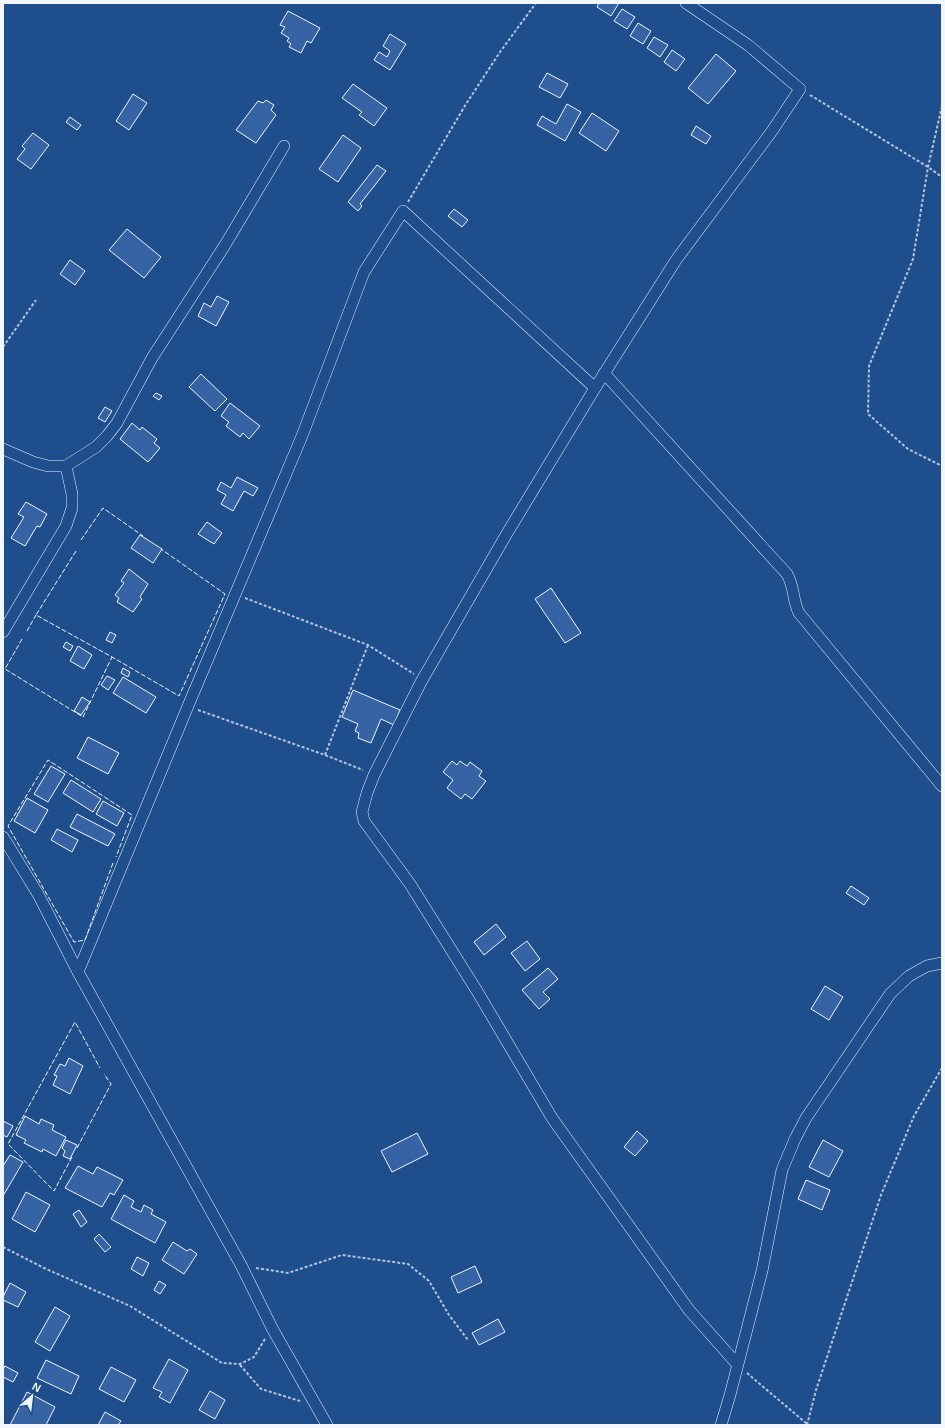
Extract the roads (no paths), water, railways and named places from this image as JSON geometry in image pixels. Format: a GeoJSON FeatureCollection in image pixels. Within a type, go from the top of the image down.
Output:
{"type":"FeatureCollection","features":[{"type":"Feature","properties":{"kind":"street"},"geometry":{"type":"LineString","coordinates":[[686,3],[748,45],[800,89],[772,131],[676,260],[604,373],[502,542],[421,682],[374,775],[362,812],[364,821],[410,884],[477,991],[552,1118],[689,1310],[737,1364]]}},
{"type":"Feature","properties":{"kind":"street"},"geometry":{"type":"LineString","coordinates":[[3,449],[33,462],[48,466],[66,466],[96,447],[107,436],[118,423],[152,358],[225,245],[284,146]]}},
{"type":"Feature","properties":{"kind":"street"},"geometry":{"type":"LineString","coordinates":[[78,972],[302,436],[364,272],[403,211],[595,388]]}},
{"type":"Feature","properties":{"kind":"street"},"geometry":{"type":"LineString","coordinates":[[604,373],[788,574],[791,582],[794,604],[799,613],[942,786]]}},
{"type":"Feature","properties":{"kind":"street"},"geometry":{"type":"LineString","coordinates":[[3,632],[66,526],[72,508],[72,494],[66,466]]}},
{"type":"Feature","properties":{"kind":"street"},"geometry":{"type":"LineString","coordinates":[[3,837],[38,894],[78,972],[241,1265],[272,1328],[327,1425]]}},
{"type":"Feature","properties":{"kind":"street"},"geometry":{"type":"LineString","coordinates":[[721,1425],[762,1271],[782,1170],[795,1139],[806,1118],[890,994],[909,976],[927,966],[942,963]]}}]}
